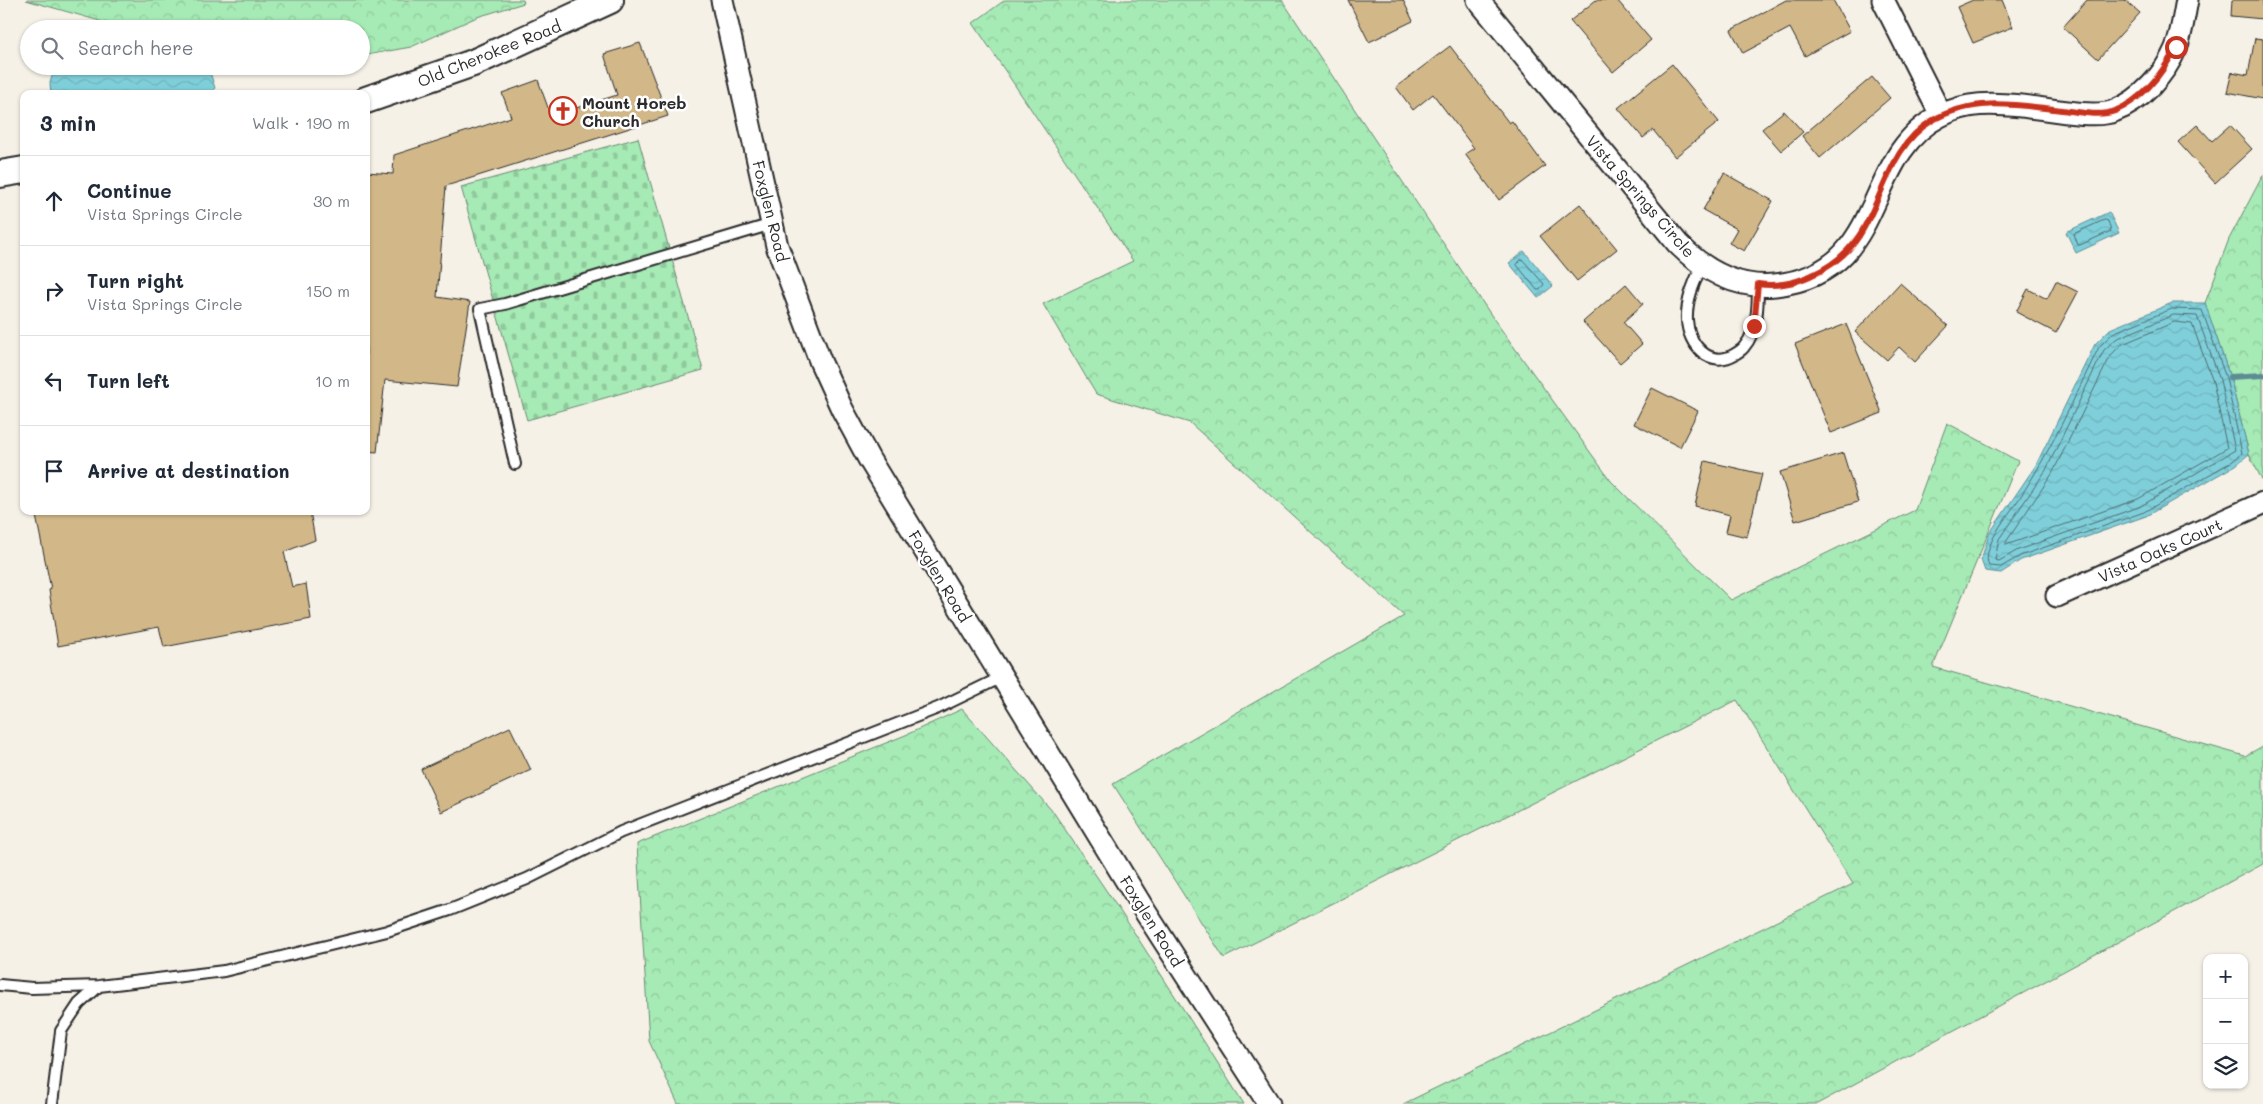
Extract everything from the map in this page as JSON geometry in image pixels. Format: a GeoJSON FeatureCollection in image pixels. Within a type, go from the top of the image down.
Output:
{"type":"FeatureCollection","features":[{"type":"Feature","properties":{"kind":"street","name":"Old Cherokee Road"},"geometry":{"type":"LineString","coordinates":[[370,99],[473,63],[610,0]]}},
{"type":"Feature","properties":{"kind":"street","name":"Foxglen Road"},"geometry":{"type":"LineString","coordinates":[[722,0],[777,246],[842,410],[869,460],[1146,913],[1269,1104]]}},
{"type":"Feature","properties":{"kind":"street","name":"Vista Springs Circle"},"geometry":{"type":"LineString","coordinates":[[1478,0],[1678,244],[1702,265],[1728,279],[1758,284],[1785,284],[1804,279],[1836,261],[1859,236],[1900,150],[1923,126],[1941,115],[1964,106],[1992,103],[2088,113],[2114,112],[2141,96],[2167,66],[2176,47],[2188,0]]}},
{"type":"Feature","properties":{"kind":"street"},"geometry":{"type":"LineString","coordinates":[[1883,0],[1941,115]]}},
{"type":"Feature","properties":{"kind":"street"},"geometry":{"type":"LineString","coordinates":[[0,174],[20,171]]}},
{"type":"Feature","properties":{"kind":"street","name":"Vista Oaks Court"},"geometry":{"type":"LineString","coordinates":[[2058,596],[2263,503]]}},
{"type":"Feature","properties":{"kind":"lane"},"geometry":{"type":"LineString","coordinates":[[515,464],[480,310],[772,224]]}},
{"type":"Feature","properties":{"kind":"lane"},"geometry":{"type":"LineString","coordinates":[[1702,265],[1689,298],[1687,321],[1691,336],[1701,354],[1717,360],[1730,356],[1744,347],[1754,326],[1758,284]]}},
{"type":"Feature","properties":{"kind":"lane"},"geometry":{"type":"LineString","coordinates":[[0,985],[32,988],[99,986],[224,971],[322,948],[450,910],[527,879],[621,832],[938,708],[1002,677]]}},
{"type":"Feature","properties":{"kind":"lane"},"geometry":{"type":"LineString","coordinates":[[52,1104],[61,1031],[79,1004],[99,986]]}},
{"type":"Feature","properties":{"kind":"green space"},"geometry":{"type":"Polygon","coordinates":[[[26,0],[523,0],[524,3],[477,17],[411,47],[370,54],[370,20],[96,20],[26,0]]]}},
{"type":"Feature","properties":{"kind":"green space"},"geometry":{"type":"Polygon","coordinates":[[[1005,0],[1282,0],[1493,318],[1611,481],[1731,600],[1915,510],[1947,423],[2018,461],[1933,667],[2245,756],[2263,746],[2263,864],[1817,1104],[1403,1104],[1853,884],[1737,700],[1224,958],[1113,784],[1404,616],[1190,423],[1096,394],[1043,304],[1133,261],[973,23],[1005,0]]]}},
{"type":"Feature","properties":{"kind":"green space"},"geometry":{"type":"Polygon","coordinates":[[[638,138],[703,370],[527,420],[461,187],[638,138]]]}},
{"type":"Feature","properties":{"kind":"green space"},"geometry":{"type":"Polygon","coordinates":[[[2263,175],[2263,482],[2249,454],[2230,377],[2205,303],[2229,239],[2263,175]]]}},
{"type":"Feature","properties":{"kind":"green space"},"geometry":{"type":"Polygon","coordinates":[[[962,709],[1054,813],[1130,926],[1244,1104],[678,1104],[649,1041],[637,844],[908,734],[962,709]]]}},
{"type":"Feature","properties":{"kind":"water"},"geometry":{"type":"Polygon","coordinates":[[[52,75],[211,75],[215,88],[213,90],[51,90],[52,75]]]}},
{"type":"Feature","properties":{"kind":"water"},"geometry":{"type":"Polygon","coordinates":[[[2109,212],[2119,233],[2076,253],[2066,232],[2109,212]]]}},
{"type":"Feature","properties":{"kind":"water"},"geometry":{"type":"Polygon","coordinates":[[[1524,251],[1553,286],[1538,298],[1509,263],[1524,251]]]}},
{"type":"Feature","properties":{"kind":"water"},"geometry":{"type":"Polygon","coordinates":[[[2172,303],[2205,303],[2230,377],[2249,454],[2236,465],[2146,516],[2021,560],[2001,573],[1985,571],[1981,560],[1989,534],[2036,465],[2095,344],[2110,329],[2172,303]]]}},
{"type":"Feature","properties":{"kind":"building"},"geometry":{"type":"Polygon","coordinates":[[[1348,0],[1403,0],[1413,21],[1369,42],[1348,0]]]}},
{"type":"Feature","properties":{"kind":"building"},"geometry":{"type":"Polygon","coordinates":[[[1596,0],[1617,0],[1651,40],[1613,72],[1570,21],[1596,0]]]}},
{"type":"Feature","properties":{"kind":"building"},"geometry":{"type":"Polygon","coordinates":[[[1786,0],[1833,0],[1850,31],[1805,56],[1790,28],[1743,53],[1731,30],[1786,0]]]}},
{"type":"Feature","properties":{"kind":"building"},"geometry":{"type":"Polygon","coordinates":[[[1973,0],[2002,0],[2013,27],[1973,43],[1957,7],[1973,0]]]}},
{"type":"Feature","properties":{"kind":"building"},"geometry":{"type":"Polygon","coordinates":[[[2087,0],[2125,0],[2140,13],[2098,59],[2063,27],[2087,0]]]}},
{"type":"Feature","properties":{"kind":"building"},"geometry":{"type":"Polygon","coordinates":[[[2232,0],[2263,0],[2263,19],[2231,16],[2232,0]]]}},
{"type":"Feature","properties":{"kind":"building"},"geometry":{"type":"Polygon","coordinates":[[[2255,38],[2263,39],[2263,99],[2227,92],[2232,72],[2248,75],[2255,38]]]}},
{"type":"Feature","properties":{"kind":"building"},"geometry":{"type":"Polygon","coordinates":[[[640,43],[668,116],[446,186],[437,297],[470,302],[457,387],[385,380],[377,452],[370,451],[370,172],[393,174],[394,155],[511,117],[502,93],[538,80],[551,116],[617,95],[604,54],[640,43]]]}},
{"type":"Feature","properties":{"kind":"building"},"geometry":{"type":"Polygon","coordinates":[[[1450,46],[1509,123],[1512,121],[1545,166],[1499,200],[1465,154],[1474,148],[1433,94],[1413,110],[1396,87],[1450,46]]]}},
{"type":"Feature","properties":{"kind":"building"},"geometry":{"type":"Polygon","coordinates":[[[1672,64],[1719,122],[1675,157],[1653,130],[1643,138],[1618,108],[1672,64]]]}},
{"type":"Feature","properties":{"kind":"building"},"geometry":{"type":"Polygon","coordinates":[[[1872,77],[1890,98],[1820,158],[1802,136],[1872,77]]]}},
{"type":"Feature","properties":{"kind":"building"},"geometry":{"type":"Polygon","coordinates":[[[1784,111],[1803,132],[1781,151],[1762,129],[1784,111]]]}},
{"type":"Feature","properties":{"kind":"building"},"geometry":{"type":"Polygon","coordinates":[[[2197,125],[2212,141],[2230,125],[2252,149],[2215,183],[2178,142],[2197,125]]]}},
{"type":"Feature","properties":{"kind":"building"},"geometry":{"type":"Polygon","coordinates":[[[1724,173],[1773,201],[1744,251],[1729,243],[1737,229],[1703,210],[1724,173]]]}},
{"type":"Feature","properties":{"kind":"building"},"geometry":{"type":"Polygon","coordinates":[[[1580,204],[1617,249],[1577,281],[1540,236],[1580,204]]]}},
{"type":"Feature","properties":{"kind":"building"},"geometry":{"type":"Polygon","coordinates":[[[2056,281],[2078,292],[2056,333],[2016,312],[2028,289],[2047,299],[2056,281]]]}},
{"type":"Feature","properties":{"kind":"building"},"geometry":{"type":"Polygon","coordinates":[[[1900,283],[1948,326],[1915,362],[1899,347],[1887,360],[1855,332],[1900,283]]]}},
{"type":"Feature","properties":{"kind":"building"},"geometry":{"type":"Polygon","coordinates":[[[1626,284],[1643,304],[1623,322],[1642,344],[1620,363],[1583,322],[1626,284]]]}},
{"type":"Feature","properties":{"kind":"building"},"geometry":{"type":"Polygon","coordinates":[[[1846,324],[1882,413],[1831,433],[1795,344],[1846,324]]]}},
{"type":"Feature","properties":{"kind":"building"},"geometry":{"type":"Polygon","coordinates":[[[1652,388],[1698,411],[1680,447],[1634,424],[1652,388]]]}},
{"type":"Feature","properties":{"kind":"building"},"geometry":{"type":"Polygon","coordinates":[[[1843,453],[1858,502],[1795,521],[1780,472],[1843,453]]]}},
{"type":"Feature","properties":{"kind":"building"},"geometry":{"type":"Polygon","coordinates":[[[1705,461],[1762,474],[1747,537],[1726,532],[1730,515],[1695,506],[1705,461]]]}},
{"type":"Feature","properties":{"kind":"building"},"geometry":{"type":"Polygon","coordinates":[[[36,515],[311,515],[315,540],[284,552],[292,587],[306,584],[311,619],[164,647],[159,627],[58,646],[49,590],[51,589],[36,515]]]}},
{"type":"Feature","properties":{"kind":"building"},"geometry":{"type":"Polygon","coordinates":[[[510,727],[531,770],[441,812],[421,769],[510,727]]]}},
{"type":"Feature","properties":{"kind":"waterway"},"geometry":{"type":"LineString","coordinates":[[2230,377],[2263,375]]}},
{"type":"Feature","properties":{"kind":"place","name":"Mount Horeb Church"},"geometry":{"type":"Point","coordinates":[563,111]}},
{"type":"Feature","properties":{"kind":"route"},"geometry":{"type":"LineString","coordinates":[[1754,326],[1758,303],[1758,284],[1766,286],[1785,284],[1804,279],[1836,261],[1859,236],[1900,150],[1923,126],[1941,115],[1964,106],[1992,103],[2088,113],[2114,112],[2141,96],[2167,66],[2176,47]]}}]}
